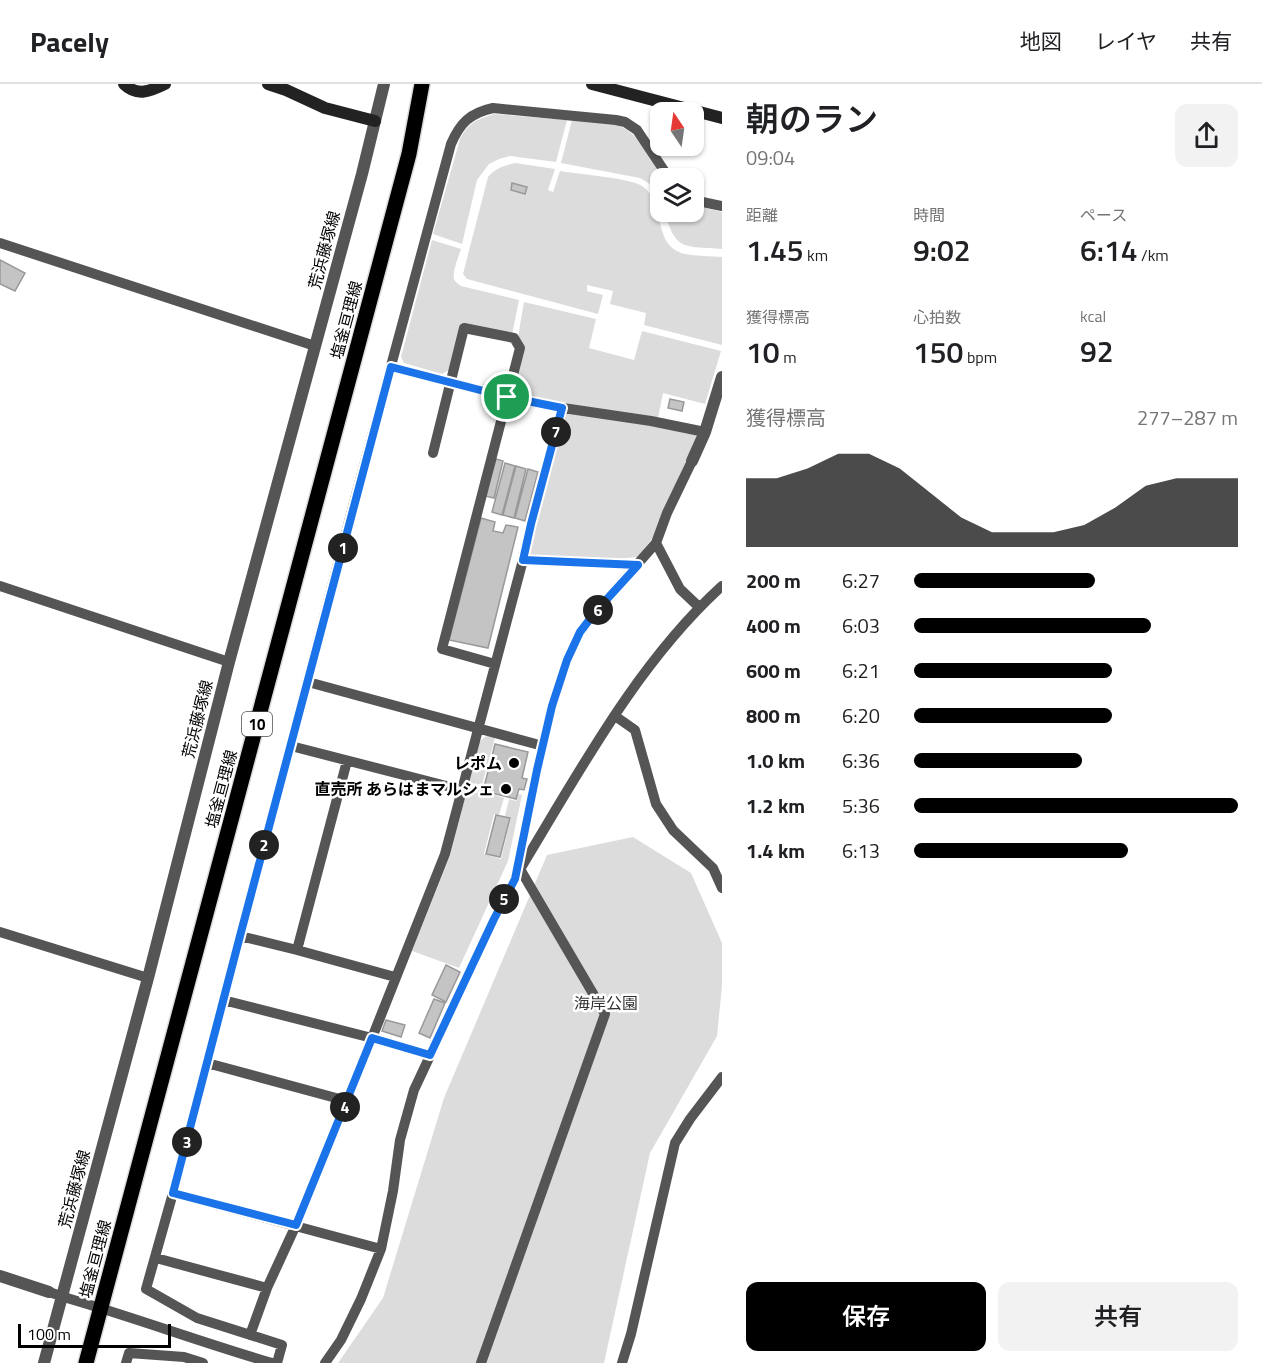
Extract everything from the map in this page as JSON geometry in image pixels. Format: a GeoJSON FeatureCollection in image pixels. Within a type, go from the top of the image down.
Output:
{"type":"FeatureCollection","features":[{"type":"Feature","properties":{"kind":"main road"},"geometry":{"type":"LineString","coordinates":[[124,84],[133,91],[142,92],[149,92],[165,84]]}},
{"type":"Feature","properties":{"kind":"main road"},"geometry":{"type":"LineString","coordinates":[[268,84],[325,108],[375,121]]}},
{"type":"Feature","properties":{"kind":"main road","name":"塩釜亘理線"},"geometry":{"type":"LineString","coordinates":[[86,1363],[410,154],[422,84]]}},
{"type":"Feature","properties":{"kind":"main road"},"geometry":{"type":"LineString","coordinates":[[592,84],[626,88],[722,118]]}},
{"type":"Feature","properties":{"kind":"street","name":"荒浜藤塚線"},"geometry":{"type":"LineString","coordinates":[[44,1363],[148,978],[229,662],[362,174],[384,84]]}},
{"type":"Feature","properties":{"kind":"street"},"geometry":{"type":"LineString","coordinates":[[277,1363],[282,1345],[197,1318],[146,1288],[156,1258],[451,144],[463,122],[481,111],[493,108],[570,115],[625,122],[637,130],[662,168]]}},
{"type":"Feature","properties":{"kind":"street"},"geometry":{"type":"LineString","coordinates":[[704,202],[722,206]]}},
{"type":"Feature","properties":{"kind":"street"},"geometry":{"type":"LineString","coordinates":[[0,243],[315,346]]}},
{"type":"Feature","properties":{"kind":"street"},"geometry":{"type":"LineString","coordinates":[[433,453],[464,328],[514,338],[520,348],[441,649],[495,664]]}},
{"type":"Feature","properties":{"kind":"street"},"geometry":{"type":"LineString","coordinates":[[391,367],[507,397],[705,432]]}},
{"type":"Feature","properties":{"kind":"street"},"geometry":{"type":"LineString","coordinates":[[481,1363],[605,1014],[518,874],[543,746],[560,679],[580,632],[656,543],[667,513],[705,432],[720,390],[722,377]]}},
{"type":"Feature","properties":{"kind":"street"},"geometry":{"type":"LineString","coordinates":[[250,1335],[267,1288],[296,1225],[347,1101],[445,854],[562,408]]}},
{"type":"Feature","properties":{"kind":"street"},"geometry":{"type":"LineString","coordinates":[[656,543],[680,589],[699,607]]}},
{"type":"Feature","properties":{"kind":"street"},"geometry":{"type":"LineString","coordinates":[[523,560],[638,565]]}},
{"type":"Feature","properties":{"kind":"street"},"geometry":{"type":"LineString","coordinates":[[0,586],[229,662]]}},
{"type":"Feature","properties":{"kind":"street"},"geometry":{"type":"LineString","coordinates":[[325,1363],[341,1340],[361,1299],[381,1249],[393,1191],[400,1140],[414,1090],[494,919],[518,874],[615,716],[646,671],[699,607],[722,586]]}},
{"type":"Feature","properties":{"kind":"street"},"geometry":{"type":"LineString","coordinates":[[308,682],[543,746]]}},
{"type":"Feature","properties":{"kind":"street"},"geometry":{"type":"LineString","coordinates":[[615,716],[635,730],[656,804],[673,830],[713,867],[722,888]]}},
{"type":"Feature","properties":{"kind":"street"},"geometry":{"type":"LineString","coordinates":[[291,746],[462,790]]}},
{"type":"Feature","properties":{"kind":"street"},"geometry":{"type":"LineString","coordinates":[[297,950],[347,761]]}},
{"type":"Feature","properties":{"kind":"street"},"geometry":{"type":"LineString","coordinates":[[0,932],[148,978]]}},
{"type":"Feature","properties":{"kind":"street"},"geometry":{"type":"LineString","coordinates":[[240,936],[395,977]]}},
{"type":"Feature","properties":{"kind":"street"},"geometry":{"type":"LineString","coordinates":[[223,1000],[430,1055]]}},
{"type":"Feature","properties":{"kind":"street"},"geometry":{"type":"LineString","coordinates":[[207,1063],[347,1101]]}},
{"type":"Feature","properties":{"kind":"street"},"geometry":{"type":"LineString","coordinates":[[622,1363],[631,1334],[675,1143],[722,1077]]}},
{"type":"Feature","properties":{"kind":"street"},"geometry":{"type":"LineString","coordinates":[[173,1193],[381,1249]]}},
{"type":"Feature","properties":{"kind":"street"},"geometry":{"type":"LineString","coordinates":[[156,1258],[267,1288]]}},
{"type":"Feature","properties":{"kind":"street"},"geometry":{"type":"LineString","coordinates":[[0,1276],[272,1363]]}},
{"type":"Feature","properties":{"kind":"street"},"geometry":{"type":"LineString","coordinates":[[126,1363],[129,1353],[184,1357],[203,1363]]}},
{"type":"Feature","properties":{"kind":"green space"},"geometry":{"type":"Polygon","coordinates":[[[494,114],[567,120],[556,162],[510,156],[489,164],[477,180],[462,244],[433,234],[460,139],[474,122],[494,114]]]}},
{"type":"Feature","properties":{"kind":"green space"},"geometry":{"type":"Polygon","coordinates":[[[572,120],[614,124],[623,128],[643,146],[656,168],[650,168],[650,184],[640,178],[561,163],[572,120]]]}},
{"type":"Feature","properties":{"kind":"green space"},"geometry":{"type":"Polygon","coordinates":[[[515,163],[555,169],[548,190],[553,192],[560,171],[615,179],[642,186],[650,193],[650,222],[660,222],[667,242],[674,249],[685,254],[722,257],[722,345],[644,325],[646,313],[610,304],[613,291],[587,285],[587,291],[603,295],[598,314],[467,279],[463,274],[488,177],[500,168],[515,163]]]}},
{"type":"Feature","properties":{"kind":"green space"},"geometry":{"type":"Polygon","coordinates":[[[704,208],[722,212],[722,249],[691,247],[684,244],[673,234],[668,222],[704,222],[704,208]]]}},
{"type":"Feature","properties":{"kind":"green space"},"geometry":{"type":"Polygon","coordinates":[[[432,240],[461,249],[454,279],[461,286],[519,300],[512,335],[461,323],[449,370],[442,374],[404,363],[401,357],[432,240]]]}},
{"type":"Feature","properties":{"kind":"green space"},"geometry":{"type":"Polygon","coordinates":[[[524,302],[596,319],[589,348],[634,360],[642,331],[721,351],[705,404],[663,393],[658,418],[626,415],[517,394],[513,388],[524,302]]]}},
{"type":"Feature","properties":{"kind":"green space"},"geometry":{"type":"Polygon","coordinates":[[[568,412],[694,433],[697,436],[654,536],[638,557],[531,558],[526,551],[563,416],[568,412]]]}},
{"type":"Feature","properties":{"kind":"green space"},"geometry":{"type":"Polygon","coordinates":[[[487,736],[495,738],[482,785],[477,784],[476,787],[468,785],[479,743],[487,736]]]}},
{"type":"Feature","properties":{"kind":"green space"},"geometry":{"type":"Polygon","coordinates":[[[467,790],[477,793],[478,790],[504,798],[499,815],[494,814],[484,854],[501,859],[511,818],[505,816],[509,799],[516,801],[518,794],[522,795],[508,861],[459,968],[412,951],[450,856],[467,790]]]}},
{"type":"Feature","properties":{"kind":"green space","name":"海岸公園"},"geometry":{"type":"Polygon","coordinates":[[[633,837],[691,873],[722,943],[722,986],[717,1036],[650,1153],[604,1363],[338,1363],[383,1298],[444,1098],[547,855],[633,837]]]}},
{"type":"Feature","properties":{"kind":"building"},"geometry":{"type":"Polygon","coordinates":[[[512,183],[527,187],[525,194],[511,190],[512,183]]]}},
{"type":"Feature","properties":{"kind":"building"},"geometry":{"type":"Polygon","coordinates":[[[0,260],[25,273],[15,291],[0,284],[0,260]]]}},
{"type":"Feature","properties":{"kind":"building"},"geometry":{"type":"Polygon","coordinates":[[[670,399],[684,402],[682,411],[668,408],[670,399]]]}},
{"type":"Feature","properties":{"kind":"building"},"geometry":{"type":"Polygon","coordinates":[[[496,459],[503,461],[494,498],[485,496],[496,459]]]}},
{"type":"Feature","properties":{"kind":"building"},"geometry":{"type":"Polygon","coordinates":[[[505,463],[515,466],[502,515],[492,512],[505,463]]]}},
{"type":"Feature","properties":{"kind":"building"},"geometry":{"type":"Polygon","coordinates":[[[516,466],[526,469],[514,518],[503,515],[516,466]]]}},
{"type":"Feature","properties":{"kind":"building"},"geometry":{"type":"Polygon","coordinates":[[[528,469],[538,472],[525,521],[515,518],[528,469]]]}},
{"type":"Feature","properties":{"kind":"building"},"geometry":{"type":"Polygon","coordinates":[[[481,518],[495,522],[493,531],[503,533],[506,525],[518,527],[488,648],[449,640],[481,518]]]}},
{"type":"Feature","properties":{"kind":"building"},"geometry":{"type":"Polygon","coordinates":[[[495,744],[528,752],[522,778],[527,779],[524,790],[519,789],[516,799],[483,791],[495,744]]]}},
{"type":"Feature","properties":{"kind":"building"},"geometry":{"type":"Polygon","coordinates":[[[496,815],[510,818],[500,857],[486,854],[496,815]]]}},
{"type":"Feature","properties":{"kind":"building"},"geometry":{"type":"Polygon","coordinates":[[[446,965],[460,972],[446,1002],[432,995],[446,965]]]}},
{"type":"Feature","properties":{"kind":"building"},"geometry":{"type":"Polygon","coordinates":[[[434,999],[445,1003],[430,1038],[419,1033],[434,999]]]}},
{"type":"Feature","properties":{"kind":"building"},"geometry":{"type":"Polygon","coordinates":[[[386,1020],[405,1025],[401,1037],[382,1031],[386,1020]]]}},
{"type":"Feature","properties":{"kind":"place","name":"レポム"},"geometry":{"type":"Point","coordinates":[514,763]}},
{"type":"Feature","properties":{"kind":"place","name":"直売所 あらはまマルシェ"},"geometry":{"type":"Point","coordinates":[506,789]}},
{"type":"Feature","properties":{"kind":"route"},"geometry":{"type":"LineString","coordinates":[[391,367],[507,397],[562,408],[523,560],[638,565],[580,632],[567,660],[552,706],[515,879],[430,1055],[372,1038],[296,1225],[173,1193],[391,367]]}}]}
